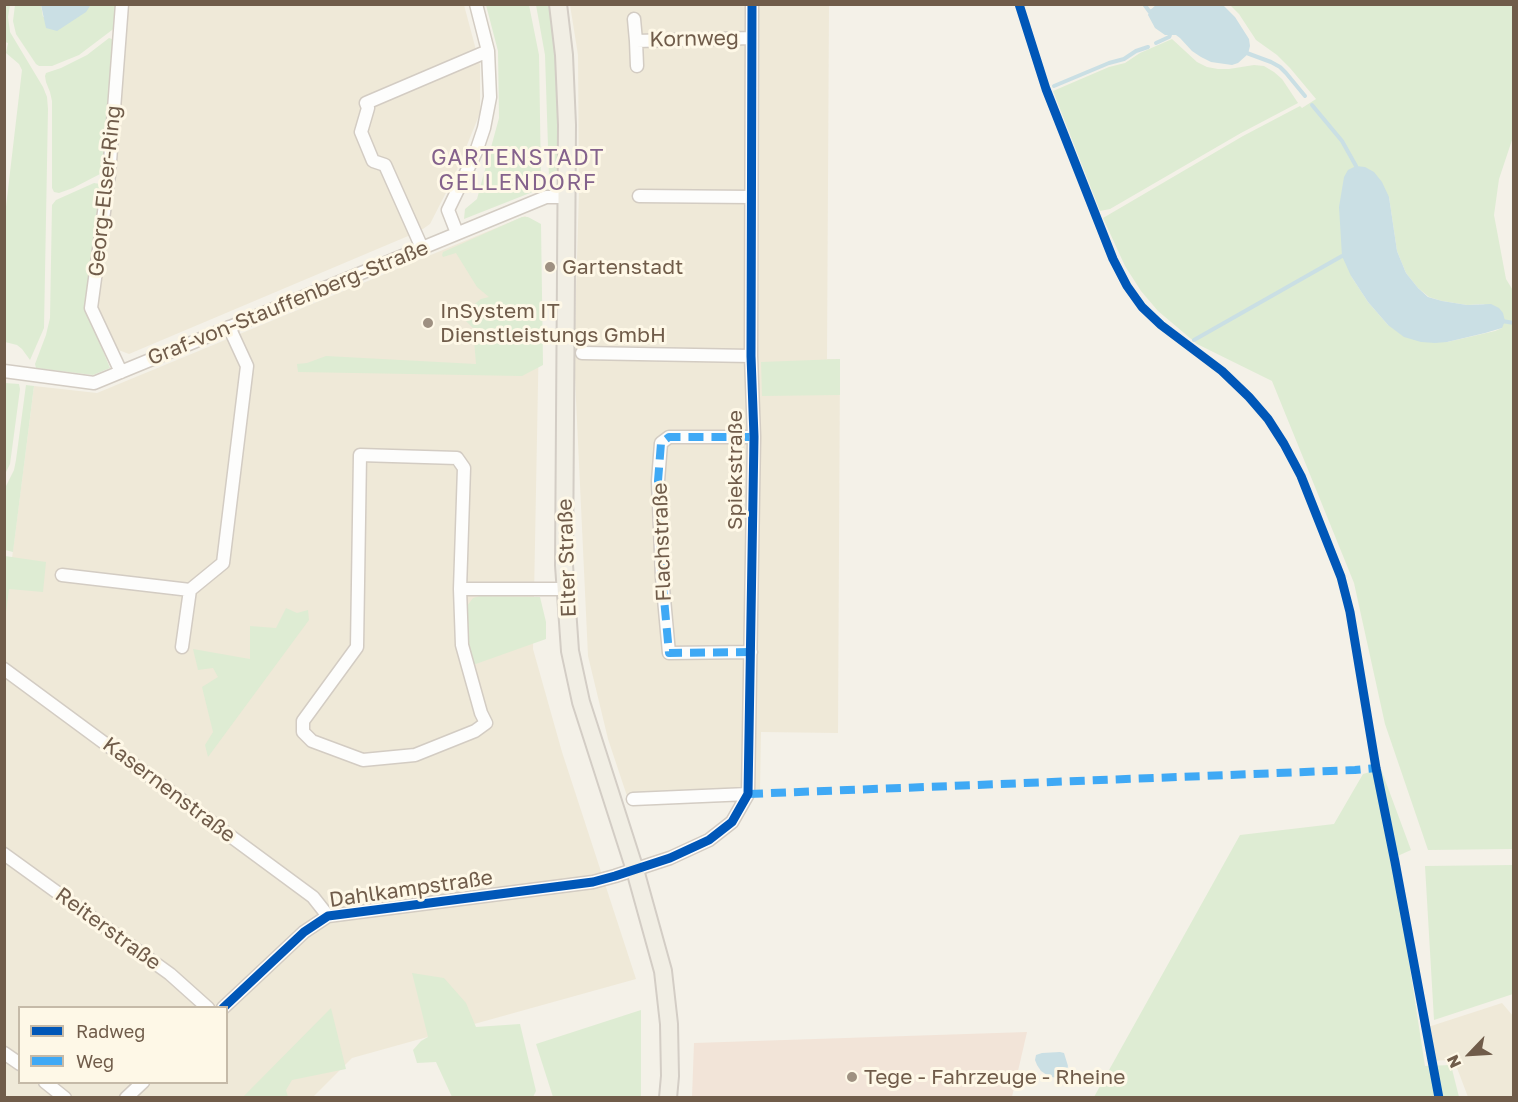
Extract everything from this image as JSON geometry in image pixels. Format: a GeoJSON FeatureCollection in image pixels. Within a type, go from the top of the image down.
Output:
{"type":"FeatureCollection","features":[{"type":"Feature","properties":{"kind":"main road","name":"Elter Straße"},"geometry":{"type":"LineString","coordinates":[[558,4],[564,55],[567,125],[564,554],[570,651],[581,702],[635,870],[663,971],[669,1024],[668,1098]]}},
{"type":"Feature","properties":{"kind":"street","name":"Georg-Elser-Ring"},"geometry":{"type":"LineString","coordinates":[[121,372],[91,308],[109,175],[122,4]]}},
{"type":"Feature","properties":{"kind":"street"},"geometry":{"type":"LineString","coordinates":[[457,233],[448,210],[476,152],[484,128],[490,97],[488,51],[476,4]]}},
{"type":"Feature","properties":{"kind":"street","name":"Spiekstraße"},"geometry":{"type":"LineString","coordinates":[[635,870],[670,858],[709,840],[732,822],[748,794],[754,437],[752,4]]}},
{"type":"Feature","properties":{"kind":"street","name":"Kornweg"},"geometry":{"type":"LineString","coordinates":[[634,19],[637,66]]}},
{"type":"Feature","properties":{"kind":"street","name":"Kornweg"},"geometry":{"type":"LineString","coordinates":[[636,40],[752,38]]}},
{"type":"Feature","properties":{"kind":"street"},"geometry":{"type":"LineString","coordinates":[[422,248],[385,165],[373,161],[361,132],[368,108],[366,103],[488,51]]}},
{"type":"Feature","properties":{"kind":"street"},"geometry":{"type":"LineString","coordinates":[[639,196],[752,197]]}},
{"type":"Feature","properties":{"kind":"street","name":"Graf-von-Stauffenberg-Straße"},"geometry":{"type":"LineString","coordinates":[[4,371],[94,383],[546,197],[567,197]]}},
{"type":"Feature","properties":{"kind":"street"},"geometry":{"type":"LineString","coordinates":[[182,647],[190,590],[223,563],[247,366],[229,327]]}},
{"type":"Feature","properties":{"kind":"street"},"geometry":{"type":"LineString","coordinates":[[582,353],[752,356]]}},
{"type":"Feature","properties":{"kind":"street","name":"Flachstraße"},"geometry":{"type":"LineString","coordinates":[[751,652],[669,653],[662,577],[658,481],[661,443],[669,437],[754,437]]}},
{"type":"Feature","properties":{"kind":"street"},"geometry":{"type":"LineString","coordinates":[[360,455],[457,458],[464,468],[460,589],[462,645],[481,713],[486,723],[475,731],[415,755],[363,760],[312,741],[303,732],[303,721],[357,647],[360,455]]}},
{"type":"Feature","properties":{"kind":"street"},"geometry":{"type":"LineString","coordinates":[[62,575],[190,590]]}},
{"type":"Feature","properties":{"kind":"street"},"geometry":{"type":"LineString","coordinates":[[460,589],[566,590]]}},
{"type":"Feature","properties":{"kind":"street","name":"Kasernenstraße"},"geometry":{"type":"LineString","coordinates":[[4,669],[313,897],[328,916]]}},
{"type":"Feature","properties":{"kind":"street"},"geometry":{"type":"LineString","coordinates":[[633,799],[748,794]]}},
{"type":"Feature","properties":{"kind":"street","name":"Reiterstraße"},"geometry":{"type":"LineString","coordinates":[[4,854],[170,974],[206,1006]]}},
{"type":"Feature","properties":{"kind":"street","name":"Dahlkampstraße"},"geometry":{"type":"LineString","coordinates":[[225,1006],[304,932],[328,916],[593,882],[635,870]]}},
{"type":"Feature","properties":{"kind":"street"},"geometry":{"type":"LineString","coordinates":[[4,1053],[18,1063]]}},
{"type":"Feature","properties":{"kind":"street"},"geometry":{"type":"LineString","coordinates":[[46,1084],[65,1098]]}},
{"type":"Feature","properties":{"kind":"street"},"geometry":{"type":"LineString","coordinates":[[126,1098],[143,1084]]}},
{"type":"Feature","properties":{"kind":"shaded area"},"geometry":{"type":"Polygon","coordinates":[[[41,5],[90,5],[86,12],[57,31],[46,28],[41,5]]]}},
{"type":"Feature","properties":{"kind":"shaded area"},"geometry":{"type":"Polygon","coordinates":[[[120,5],[464,5],[480,65],[480,113],[454,177],[430,224],[420,231],[129,354],[116,349],[97,309],[120,5]]]}},
{"type":"Feature","properties":{"kind":"shaded area"},"geometry":{"type":"Polygon","coordinates":[[[570,5],[829,5],[827,359],[840,359],[838,733],[761,732],[760,790],[627,796],[608,739],[588,656],[574,357],[579,192],[578,55],[570,5]]]}},
{"type":"Feature","properties":{"kind":"shaded area"},"geometry":{"type":"Polygon","coordinates":[[[1156,5],[1223,5],[1235,17],[1249,39],[1248,54],[1232,65],[1211,62],[1201,57],[1176,35],[1165,35],[1155,28],[1148,15],[1156,5]]]}},
{"type":"Feature","properties":{"kind":"shaded area"},"geometry":{"type":"Polygon","coordinates":[[[1356,166],[1365,167],[1374,172],[1382,182],[1389,197],[1397,251],[1406,273],[1418,288],[1428,297],[1442,301],[1467,305],[1491,304],[1503,313],[1505,321],[1502,328],[1435,343],[1404,337],[1388,325],[1368,302],[1351,276],[1342,256],[1339,207],[1344,177],[1348,170],[1356,166]]]}},
{"type":"Feature","properties":{"kind":"shaded area"},"geometry":{"type":"Polygon","coordinates":[[[525,216],[541,225],[533,649],[562,752],[636,979],[352,1058],[313,1097],[5,1098],[4,621],[34,386],[97,393],[525,216]]]}},
{"type":"Feature","properties":{"kind":"shaded area"},"geometry":{"type":"Polygon","coordinates":[[[1502,1003],[1513,1016],[1513,1097],[1468,1097],[1454,1060],[1427,1061],[1425,1028],[1502,1003]]]}},
{"type":"Feature","properties":{"kind":"shaded area"},"geometry":{"type":"Polygon","coordinates":[[[1027,1032],[1012,1097],[692,1097],[694,1043],[1027,1032]]]}},
{"type":"Feature","properties":{"kind":"shaded area"},"geometry":{"type":"Polygon","coordinates":[[[1064,1053],[1068,1066],[1065,1076],[1050,1077],[1037,1065],[1036,1055],[1064,1053]]]}},
{"type":"Feature","properties":{"kind":"green space"},"geometry":{"type":"Polygon","coordinates":[[[5,5],[10,5],[8,17],[10,32],[43,87],[48,109],[44,328],[30,360],[17,345],[5,342],[5,215],[22,70],[19,64],[6,53],[8,43],[5,42],[5,5]]]}},
{"type":"Feature","properties":{"kind":"green space"},"geometry":{"type":"Polygon","coordinates":[[[15,5],[41,5],[43,17],[90,5],[118,5],[116,27],[79,55],[52,66],[39,66],[16,34],[13,21],[15,5]]]}},
{"type":"Feature","properties":{"kind":"green space"},"geometry":{"type":"Polygon","coordinates":[[[486,5],[529,5],[539,55],[541,178],[535,191],[464,219],[465,209],[477,199],[499,118],[498,51],[486,5]]]}},
{"type":"Feature","properties":{"kind":"green space"},"geometry":{"type":"Polygon","coordinates":[[[536,5],[549,5],[560,81],[558,166],[556,172],[549,177],[545,55],[536,5]]]}},
{"type":"Feature","properties":{"kind":"green space"},"geometry":{"type":"Polygon","coordinates":[[[1230,5],[1513,5],[1513,137],[1499,179],[1494,215],[1506,279],[1514,292],[1513,849],[1428,850],[1385,724],[1354,583],[1272,381],[1197,344],[1158,311],[1141,291],[1125,266],[1103,218],[1243,136],[1316,99],[1277,55],[1256,40],[1239,14],[1230,5]],[[1389,197],[1351,276],[1368,302],[1388,325],[1447,342],[1502,328],[1484,304],[1467,305],[1429,297],[1406,273],[1397,251],[1389,197]]]}},
{"type":"Feature","properties":{"kind":"green space"},"geometry":{"type":"Polygon","coordinates":[[[109,38],[115,40],[102,173],[73,188],[59,193],[54,192],[52,188],[52,101],[46,82],[46,73],[87,55],[109,38]]]}},
{"type":"Feature","properties":{"kind":"green space"},"geometry":{"type":"Polygon","coordinates":[[[1172,39],[1197,62],[1207,67],[1229,69],[1254,65],[1264,66],[1282,79],[1298,103],[1241,133],[1110,209],[1100,211],[1053,91],[1109,67],[1125,63],[1140,53],[1172,39]]]}},
{"type":"Feature","properties":{"kind":"green space"},"geometry":{"type":"Polygon","coordinates":[[[94,183],[101,186],[86,309],[110,368],[93,375],[36,368],[35,364],[50,318],[52,205],[56,200],[94,183]]]}},
{"type":"Feature","properties":{"kind":"green space"},"geometry":{"type":"Polygon","coordinates":[[[522,217],[528,217],[541,224],[543,365],[522,376],[298,372],[297,364],[326,356],[476,364],[473,328],[460,315],[481,299],[489,297],[477,287],[456,253],[443,257],[442,255],[443,252],[522,217]]]}},
{"type":"Feature","properties":{"kind":"green space"},"geometry":{"type":"Polygon","coordinates":[[[840,359],[840,395],[762,396],[761,362],[840,359]]]}},
{"type":"Feature","properties":{"kind":"green space"},"geometry":{"type":"Polygon","coordinates":[[[5,383],[19,384],[20,389],[10,464],[5,474],[5,383]]]}},
{"type":"Feature","properties":{"kind":"green space"},"geometry":{"type":"Polygon","coordinates":[[[26,385],[34,386],[13,552],[5,550],[5,488],[14,470],[26,385]]]}},
{"type":"Feature","properties":{"kind":"green space"},"geometry":{"type":"Polygon","coordinates":[[[5,556],[46,562],[43,592],[9,589],[5,621],[5,556]]]}},
{"type":"Feature","properties":{"kind":"green space"},"geometry":{"type":"Polygon","coordinates":[[[480,596],[540,597],[546,622],[546,639],[473,665],[467,639],[467,606],[473,598],[480,596]]]}},
{"type":"Feature","properties":{"kind":"green space"},"geometry":{"type":"Polygon","coordinates":[[[286,608],[297,613],[308,610],[309,620],[208,757],[205,745],[213,732],[202,687],[218,677],[213,668],[198,670],[193,649],[250,659],[250,626],[276,628],[286,608]]]}},
{"type":"Feature","properties":{"kind":"green space"},"geometry":{"type":"Polygon","coordinates":[[[1381,769],[1411,850],[1393,858],[1425,1066],[1451,1065],[1459,1097],[1094,1097],[1240,835],[1334,824],[1363,774],[1381,769]]]}},
{"type":"Feature","properties":{"kind":"green space"},"geometry":{"type":"Polygon","coordinates":[[[1513,865],[1513,994],[1434,1020],[1425,866],[1513,865]]]}},
{"type":"Feature","properties":{"kind":"green space"},"geometry":{"type":"Polygon","coordinates":[[[412,973],[444,978],[466,1003],[476,1027],[520,1024],[536,1091],[533,1097],[452,1097],[436,1062],[417,1063],[413,1050],[428,1037],[412,973]]]}},
{"type":"Feature","properties":{"kind":"green space"},"geometry":{"type":"Polygon","coordinates":[[[331,1008],[346,1069],[292,1080],[286,1090],[288,1097],[243,1097],[331,1008]]]}},
{"type":"Feature","properties":{"kind":"green space"},"geometry":{"type":"Polygon","coordinates":[[[641,1010],[641,1097],[553,1097],[536,1044],[641,1010]]]}},
{"type":"Feature","properties":{"kind":"waterway"},"geometry":{"type":"LineString","coordinates":[[1144,4],[1152,12]]}},
{"type":"Feature","properties":{"kind":"waterway"},"geometry":{"type":"LineString","coordinates":[[1156,43],[1170,35]]}},
{"type":"Feature","properties":{"kind":"waterway"},"geometry":{"type":"LineString","coordinates":[[1054,86],[1124,59],[1148,47]]}},
{"type":"Feature","properties":{"kind":"waterway"},"geometry":{"type":"LineString","coordinates":[[1244,52],[1280,67],[1305,96]]}},
{"type":"Feature","properties":{"kind":"waterway"},"geometry":{"type":"LineString","coordinates":[[1312,105],[1342,141],[1357,171]]}},
{"type":"Feature","properties":{"kind":"waterway"},"geometry":{"type":"LineString","coordinates":[[1194,340],[1342,256]]}},
{"type":"Feature","properties":{"kind":"waterway"},"geometry":{"type":"LineString","coordinates":[[1502,321],[1514,323]]}},
{"type":"Feature","properties":{"kind":"marked path"},"geometry":{"type":"LineString","coordinates":[[751,652],[669,653],[662,577],[658,481],[661,443],[669,437],[754,437]]}},
{"type":"Feature","properties":{"kind":"marked path"},"geometry":{"type":"LineString","coordinates":[[748,794],[1376,768]]}},
{"type":"Feature","properties":{"kind":"cycle path"},"geometry":{"type":"LineString","coordinates":[[225,1006],[304,932],[328,916],[593,882],[615,876],[670,858],[709,840],[732,822],[748,794],[754,437],[751,356],[752,4]]}},
{"type":"Feature","properties":{"kind":"cycle path"},"geometry":{"type":"LineString","coordinates":[[1019,4],[1046,89],[1113,259],[1127,286],[1142,307],[1161,325],[1222,371],[1268,419],[1301,476],[1341,577],[1350,612],[1376,768],[1439,1098]]}},
{"type":"Feature","properties":{"kind":"place","name":"Gartenstadt"},"geometry":{"type":"Point","coordinates":[550,267]}},
{"type":"Feature","properties":{"kind":"place","name":"InSystem IT Dienstleistungs GmbH"},"geometry":{"type":"Point","coordinates":[428,323]}},
{"type":"Feature","properties":{"kind":"place","name":"Tege - Fahrzeuge - Rheine"},"geometry":{"type":"Point","coordinates":[852,1077]}},
{"type":"Feature","properties":{"kind":"district","name":"GARTENSTADT GELLENDORF"},"geometry":{"type":"Point","coordinates":[518,170]}}]}
